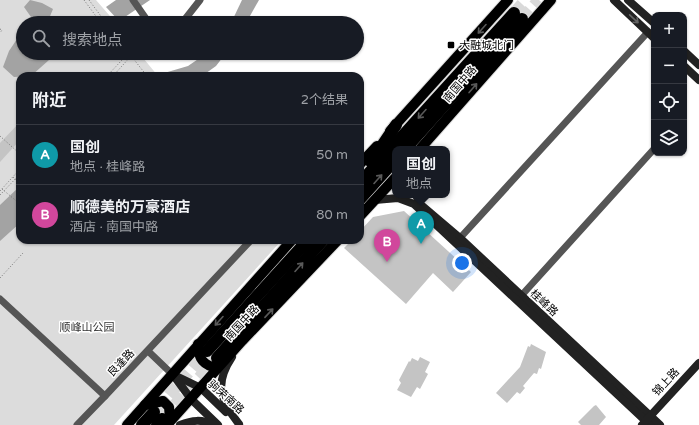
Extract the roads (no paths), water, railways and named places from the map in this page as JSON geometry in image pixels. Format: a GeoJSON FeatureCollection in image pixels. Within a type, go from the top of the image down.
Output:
{"type":"FeatureCollection","features":[{"type":"Feature","properties":{"kind":"highway","name":"南国中路"},"geometry":{"type":"LineString","coordinates":[[395,146],[518,16],[408,146]]}},
{"type":"Feature","properties":{"kind":"highway"},"geometry":{"type":"LineString","coordinates":[[364,172],[396,125]]}},
{"type":"Feature","properties":{"kind":"highway","name":"南国中路"},"geometry":{"type":"LineString","coordinates":[[364,179],[392,149]]}},
{"type":"Feature","properties":{"kind":"highway"},"geometry":{"type":"LineString","coordinates":[[364,195],[392,163]]}},
{"type":"Feature","properties":{"kind":"highway","name":"南国中路"},"geometry":{"type":"LineString","coordinates":[[207,351],[304,244]]}},
{"type":"Feature","properties":{"kind":"highway","name":"南国中路"},"geometry":{"type":"LineString","coordinates":[[207,351],[319,244]]}},
{"type":"Feature","properties":{"kind":"highway"},"geometry":{"type":"LineString","coordinates":[[142,425],[159,418]]}},
{"type":"Feature","properties":{"kind":"main road","name":"南国中路"},"geometry":{"type":"LineString","coordinates":[[364,160],[508,0]]}},
{"type":"Feature","properties":{"kind":"main road","name":"南国中路"},"geometry":{"type":"LineString","coordinates":[[423,146],[550,1]]}},
{"type":"Feature","properties":{"kind":"main road"},"geometry":{"type":"LineString","coordinates":[[364,212],[392,181]]}},
{"type":"Feature","properties":{"kind":"main road","name":"南国中路"},"geometry":{"type":"LineString","coordinates":[[159,418],[172,374],[207,351],[289,244]]}},
{"type":"Feature","properties":{"kind":"main road","name":"南国中路"},"geometry":{"type":"LineString","coordinates":[[127,425],[159,418],[191,399],[242,341],[334,244]]}},
{"type":"Feature","properties":{"kind":"main road"},"geometry":{"type":"LineString","coordinates":[[207,351],[198,356],[205,364],[213,367],[229,356]]}},
{"type":"Feature","properties":{"kind":"street"},"geometry":{"type":"LineString","coordinates":[[133,0],[144,16]]}},
{"type":"Feature","properties":{"kind":"street"},"geometry":{"type":"LineString","coordinates":[[187,16],[200,0]]}},
{"type":"Feature","properties":{"kind":"street"},"geometry":{"type":"LineString","coordinates":[[460,238],[651,35],[614,0]]}},
{"type":"Feature","properties":{"kind":"street"},"geometry":{"type":"LineString","coordinates":[[628,0],[651,21]]}},
{"type":"Feature","properties":{"kind":"street"},"geometry":{"type":"LineString","coordinates":[[687,54],[699,65]]}},
{"type":"Feature","properties":{"kind":"street"},"geometry":{"type":"LineString","coordinates":[[687,69],[699,80]]}},
{"type":"Feature","properties":{"kind":"street"},"geometry":{"type":"LineString","coordinates":[[521,296],[651,152]]}},
{"type":"Feature","properties":{"kind":"street"},"geometry":{"type":"LineString","coordinates":[[375,200],[398,198],[414,204],[648,422]]}},
{"type":"Feature","properties":{"kind":"street","name":"桂峰路"},"geometry":{"type":"LineString","coordinates":[[417,198],[420,204],[460,238],[521,296],[648,422],[660,425]]}},
{"type":"Feature","properties":{"kind":"street","name":"良逢路"},"geometry":{"type":"LineString","coordinates":[[77,425],[148,351],[246,244]]}},
{"type":"Feature","properties":{"kind":"street"},"geometry":{"type":"LineString","coordinates":[[0,299],[105,396]]}},
{"type":"Feature","properties":{"kind":"street"},"geometry":{"type":"LineString","coordinates":[[240,425],[223,402],[221,385],[224,370],[242,341]]}},
{"type":"Feature","properties":{"kind":"street"},"geometry":{"type":"LineString","coordinates":[[148,351],[172,374],[191,399],[218,425]]}},
{"type":"Feature","properties":{"kind":"street","name":"锦上路"},"geometry":{"type":"LineString","coordinates":[[648,422],[699,363]]}},
{"type":"Feature","properties":{"kind":"street","name":"锦上路"},"geometry":{"type":"LineString","coordinates":[[648,422],[699,368]]}},
{"type":"Feature","properties":{"kind":"street","name":"驹荣南路"},"geometry":{"type":"LineString","coordinates":[[172,374],[201,388],[240,425]]}},
{"type":"Feature","properties":{"kind":"street"},"geometry":{"type":"LineString","coordinates":[[180,425],[198,420],[214,425]]}},
{"type":"Feature","properties":{"kind":"tunnel"},"geometry":{"type":"LineString","coordinates":[[514,13],[526,0]]}},
{"type":"Feature","properties":{"kind":"tunnel"},"geometry":{"type":"LineString","coordinates":[[522,19],[539,0]]}},
{"type":"Feature","properties":{"kind":"tunnel"},"geometry":{"type":"LineString","coordinates":[[157,409],[207,351]]}},
{"type":"Feature","properties":{"kind":"tunnel"},"geometry":{"type":"LineString","coordinates":[[163,418],[217,358]]}},
{"type":"Feature","properties":{"kind":"place","name":"大融城北门"},"geometry":{"type":"Point","coordinates":[451,45]}},
{"type":"Feature","properties":{"kind":"place","name":"国创"},"geometry":{"type":"Point","coordinates":[421,244]}},
{"type":"Feature","properties":{"kind":"place","name":"顺德美的万豪酒店"},"geometry":{"type":"Point","coordinates":[387,262]}},
{"type":"Feature","properties":{"kind":"park label","name":"顺峰山公园"},"geometry":{"type":"Point","coordinates":[87,327]}}]}
